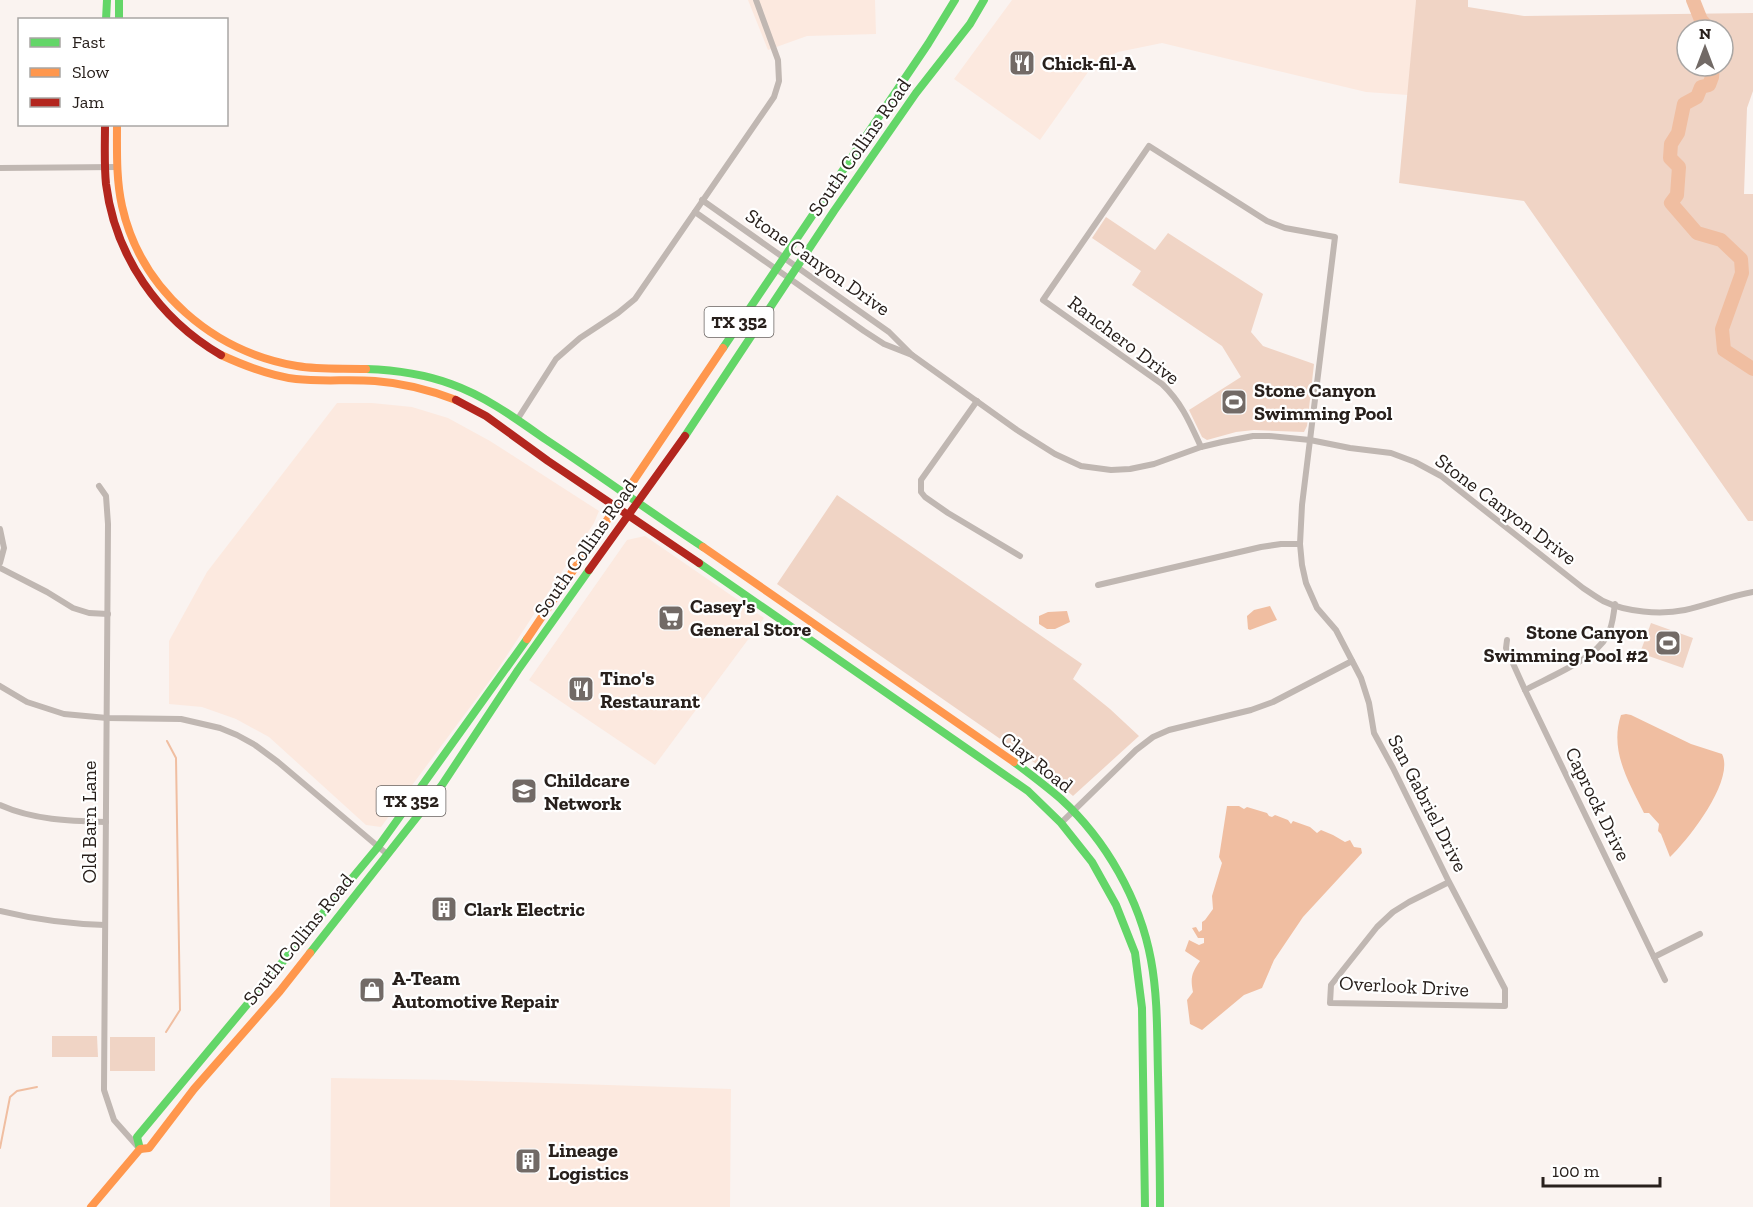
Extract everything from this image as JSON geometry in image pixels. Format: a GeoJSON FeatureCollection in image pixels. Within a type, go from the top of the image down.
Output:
{"type":"FeatureCollection","features":[{"type":"Feature","properties":{"kind":"main road"},"geometry":{"type":"LineString","coordinates":[[106,18],[107,0]]}},
{"type":"Feature","properties":{"kind":"main road"},"geometry":{"type":"LineString","coordinates":[[119,0],[119,18]]}},
{"type":"Feature","properties":{"kind":"main road","name":"South Collins Road"},"geometry":{"type":"LineString","coordinates":[[184,1081],[378,847],[510,664],[955,0]]}},
{"type":"Feature","properties":{"kind":"main road","name":"South Collins Road"},"geometry":{"type":"LineString","coordinates":[[140,1149],[149,1148],[194,1089],[280,991],[442,785],[518,670],[675,451],[916,93],[970,24],[984,0]]}},
{"type":"Feature","properties":{"kind":"main road"},"geometry":{"type":"LineString","coordinates":[[902,82],[916,93]]}},
{"type":"Feature","properties":{"kind":"main road","name":"Clay Road"},"geometry":{"type":"LineString","coordinates":[[105,126],[107,195],[128,258],[154,301],[182,328],[222,355],[265,373],[295,379],[395,383],[433,391],[470,406],[509,431],[556,467],[754,599],[1028,791],[1061,823],[1092,862],[1116,904],[1135,953],[1142,1008],[1145,1207]]}},
{"type":"Feature","properties":{"kind":"main road","name":"Clay Road"},"geometry":{"type":"LineString","coordinates":[[117,126],[117,167],[122,209],[135,246],[162,289],[190,319],[226,343],[266,359],[309,368],[391,370],[440,380],[474,394],[517,420],[625,493],[1029,773],[1063,801],[1096,839],[1121,877],[1142,923],[1153,973],[1158,1019],[1160,1207]]}},
{"type":"Feature","properties":{"kind":"main road"},"geometry":{"type":"LineString","coordinates":[[182,328],[190,319]]}},
{"type":"Feature","properties":{"kind":"main road"},"geometry":{"type":"LineString","coordinates":[[351,368],[351,381]]}},
{"type":"Feature","properties":{"kind":"main road"},"geometry":{"type":"LineString","coordinates":[[509,431],[517,420]]}},
{"type":"Feature","properties":{"kind":"main road"},"geometry":{"type":"LineString","coordinates":[[517,653],[526,660]]}},
{"type":"Feature","properties":{"kind":"main road"},"geometry":{"type":"LineString","coordinates":[[510,664],[518,670]]}},
{"type":"Feature","properties":{"kind":"main road"},"geometry":{"type":"LineString","coordinates":[[184,1081],[194,1089]]}},
{"type":"Feature","properties":{"kind":"main road","name":"TX 352"},"geometry":{"type":"LineString","coordinates":[[91,1207],[140,1149],[137,1137],[184,1081]]}},
{"type":"Feature","properties":{"kind":"street"},"geometry":{"type":"LineString","coordinates":[[517,420],[556,359],[580,338],[635,299],[774,97],[779,81],[778,60],[756,0]]}},
{"type":"Feature","properties":{"kind":"street","name":"San Gabriel Drive"},"geometry":{"type":"LineString","coordinates":[[1149,146],[1267,221],[1285,228],[1335,237],[1302,506],[1300,544],[1306,583],[1317,608],[1336,630],[1361,678],[1369,703],[1374,734],[1505,989],[1505,1006]]}},
{"type":"Feature","properties":{"kind":"street","name":"Ranchero Drive"},"geometry":{"type":"LineString","coordinates":[[1149,146],[1043,300],[1162,384],[1174,395],[1201,447]]}},
{"type":"Feature","properties":{"kind":"street"},"geometry":{"type":"LineString","coordinates":[[0,168],[117,167]]}},
{"type":"Feature","properties":{"kind":"street","name":"Stone Canyon Drive"},"geometry":{"type":"LineString","coordinates":[[702,200],[889,332],[912,355],[1068,461],[1098,470],[1130,469],[1154,464],[1201,447],[1253,436],[1310,440],[1391,453],[1415,462],[1441,476],[1583,588],[1603,601],[1628,609],[1655,612],[1684,610],[1753,592]]}},
{"type":"Feature","properties":{"kind":"street","name":"Stone Canyon Drive"},"geometry":{"type":"LineString","coordinates":[[696,212],[846,319],[884,344],[912,355]]}},
{"type":"Feature","properties":{"kind":"street"},"geometry":{"type":"LineString","coordinates":[[846,319],[854,307]]}},
{"type":"Feature","properties":{"kind":"street"},"geometry":{"type":"LineString","coordinates":[[977,401],[921,480],[921,492],[948,513],[1020,556]]}},
{"type":"Feature","properties":{"kind":"street","name":"Old Barn Lane"},"geometry":{"type":"LineString","coordinates":[[99,486],[106,496],[108,524],[104,1090],[114,1120],[140,1149]]}},
{"type":"Feature","properties":{"kind":"street"},"geometry":{"type":"LineString","coordinates":[[0,529],[4,548],[0,563]]}},
{"type":"Feature","properties":{"kind":"street"},"geometry":{"type":"LineString","coordinates":[[1098,585],[1261,547],[1300,544]]}},
{"type":"Feature","properties":{"kind":"street"},"geometry":{"type":"LineString","coordinates":[[0,568],[73,608],[89,613],[108,614]]}},
{"type":"Feature","properties":{"kind":"street"},"geometry":{"type":"LineString","coordinates":[[1525,690],[1590,656],[1601,646],[1612,624],[1615,604]]}},
{"type":"Feature","properties":{"kind":"street","name":"Caprock Drive"},"geometry":{"type":"LineString","coordinates":[[1507,640],[1506,648],[1525,690],[1665,980]]}},
{"type":"Feature","properties":{"kind":"street"},"geometry":{"type":"LineString","coordinates":[[1061,823],[1142,744],[1153,737],[1169,730],[1251,710],[1273,702],[1352,661]]}},
{"type":"Feature","properties":{"kind":"street"},"geometry":{"type":"LineString","coordinates":[[0,686],[27,702],[64,714],[107,718],[181,719],[220,728],[237,735],[278,762],[387,855]]}},
{"type":"Feature","properties":{"kind":"street"},"geometry":{"type":"LineString","coordinates":[[0,805],[57,819],[106,822]]}},
{"type":"Feature","properties":{"kind":"street","name":"Overlook Drive"},"geometry":{"type":"LineString","coordinates":[[1449,882],[1408,902],[1377,927],[1331,985],[1330,1003],[1505,1006]]}},
{"type":"Feature","properties":{"kind":"street"},"geometry":{"type":"LineString","coordinates":[[0,911],[35,920],[65,924],[105,925]]}},
{"type":"Feature","properties":{"kind":"street"},"geometry":{"type":"LineString","coordinates":[[1654,957],[1700,934]]}},
{"type":"Feature","properties":{"kind":"shaded area"},"geometry":{"type":"Polygon","coordinates":[[[748,0],[875,0],[876,34],[807,36],[768,50],[748,0]]]}},
{"type":"Feature","properties":{"kind":"shaded area"},"geometry":{"type":"Polygon","coordinates":[[[1012,0],[1416,0],[1408,95],[1366,92],[1162,43],[1118,52],[1093,65],[1040,140],[954,79],[1012,0]]]}},
{"type":"Feature","properties":{"kind":"shaded area"},"geometry":{"type":"Polygon","coordinates":[[[1416,0],[1468,0],[1468,7],[1524,16],[1753,13],[1753,91],[1747,108],[1744,194],[1753,194],[1753,521],[1748,521],[1524,201],[1399,183],[1416,0]]]}},
{"type":"Feature","properties":{"kind":"shaded area"},"geometry":{"type":"Polygon","coordinates":[[[1106,217],[1155,250],[1168,233],[1263,294],[1251,332],[1263,346],[1314,364],[1307,426],[1304,432],[1254,430],[1207,440],[1202,437],[1189,410],[1241,377],[1222,346],[1132,285],[1141,271],[1092,238],[1106,217]]]}},
{"type":"Feature","properties":{"kind":"shaded area"},"geometry":{"type":"Polygon","coordinates":[[[337,403],[372,403],[412,407],[448,418],[490,441],[599,511],[594,523],[494,675],[381,827],[366,825],[269,737],[236,719],[202,707],[169,704],[169,641],[207,572],[337,403]]]}},
{"type":"Feature","properties":{"kind":"shaded area"},"geometry":{"type":"Polygon","coordinates":[[[837,495],[1082,664],[1073,679],[1139,736],[1073,796],[1035,763],[777,584],[837,495]]]}},
{"type":"Feature","properties":{"kind":"shaded area"},"geometry":{"type":"Polygon","coordinates":[[[645,536],[764,618],[655,765],[529,680],[627,540],[645,536]]]}},
{"type":"Feature","properties":{"kind":"shaded area"},"geometry":{"type":"Polygon","coordinates":[[[1270,606],[1277,620],[1248,629],[1247,616],[1254,610],[1270,606]]]}},
{"type":"Feature","properties":{"kind":"shaded area"},"geometry":{"type":"Polygon","coordinates":[[[1067,611],[1070,622],[1055,629],[1047,629],[1039,624],[1039,616],[1048,612],[1067,611]]]}},
{"type":"Feature","properties":{"kind":"shaded area","name":"Stone Canyon Swimming Pool #2"},"geometry":{"type":"Polygon","coordinates":[[[1651,623],[1693,638],[1683,668],[1640,653],[1651,623]]]}},
{"type":"Feature","properties":{"kind":"shaded area"},"geometry":{"type":"Polygon","coordinates":[[[1626,714],[1691,744],[1722,754],[1724,765],[1722,779],[1716,793],[1688,837],[1670,857],[1658,831],[1659,824],[1649,813],[1644,813],[1622,766],[1617,741],[1618,728],[1621,715],[1626,714]]]}},
{"type":"Feature","properties":{"kind":"shaded area"},"geometry":{"type":"Polygon","coordinates":[[[1227,806],[1239,806],[1244,809],[1247,807],[1267,813],[1272,817],[1275,815],[1288,820],[1291,824],[1293,821],[1310,827],[1317,833],[1321,830],[1345,842],[1350,840],[1354,847],[1361,848],[1362,853],[1303,917],[1274,960],[1262,988],[1244,995],[1202,1030],[1190,1024],[1187,1000],[1193,992],[1192,975],[1200,961],[1185,951],[1189,940],[1199,945],[1204,943],[1204,938],[1198,938],[1192,928],[1196,927],[1199,932],[1202,930],[1202,922],[1213,909],[1212,896],[1222,863],[1219,857],[1227,806]]]}},
{"type":"Feature","properties":{"kind":"shaded area"},"geometry":{"type":"Polygon","coordinates":[[[52,1036],[97,1036],[98,1057],[52,1057],[52,1036]]]}},
{"type":"Feature","properties":{"kind":"shaded area"},"geometry":{"type":"Polygon","coordinates":[[[110,1037],[155,1037],[155,1071],[110,1071],[110,1037]]]}},
{"type":"Feature","properties":{"kind":"shaded area","name":"Lineage Logistics"},"geometry":{"type":"Polygon","coordinates":[[[331,1078],[731,1089],[730,1207],[330,1207],[331,1078]]]}},
{"type":"Feature","properties":{"kind":"waterway"},"geometry":{"type":"LineString","coordinates":[[1693,0],[1700,18]]}},
{"type":"Feature","properties":{"kind":"waterway"},"geometry":{"type":"LineString","coordinates":[[1712,78],[1709,85],[1701,87],[1697,97],[1684,104],[1678,133],[1671,144],[1670,158],[1679,167],[1677,195],[1671,203],[1697,233],[1721,240],[1741,259],[1742,273],[1722,329],[1724,350],[1753,369]]}},
{"type":"Feature","properties":{"kind":"waterway"},"geometry":{"type":"LineString","coordinates":[[166,1032],[180,1010],[176,758],[167,741]]}},
{"type":"Feature","properties":{"kind":"waterway"},"geometry":{"type":"LineString","coordinates":[[0,1148],[10,1097],[17,1091],[37,1087]]}},
{"type":"Feature","properties":{"kind":"traffic: fast"},"geometry":{"type":"LineString","coordinates":[[106,18],[107,0]]}},
{"type":"Feature","properties":{"kind":"traffic: fast"},"geometry":{"type":"LineString","coordinates":[[119,0],[119,18]]}},
{"type":"Feature","properties":{"kind":"traffic: fast"},"geometry":{"type":"LineString","coordinates":[[723,348],[928,44],[955,0]]}},
{"type":"Feature","properties":{"kind":"traffic: fast"},"geometry":{"type":"LineString","coordinates":[[685,436],[834,211],[916,93],[970,24],[984,0]]}},
{"type":"Feature","properties":{"kind":"traffic: fast"},"geometry":{"type":"LineString","coordinates":[[366,369],[420,375],[451,384],[488,401],[703,547]]}},
{"type":"Feature","properties":{"kind":"traffic: fast"},"geometry":{"type":"LineString","coordinates":[[699,563],[1028,791],[1061,823],[1092,862],[1116,905],[1135,953],[1142,1008],[1145,1207]]}},
{"type":"Feature","properties":{"kind":"traffic: fast"},"geometry":{"type":"LineString","coordinates":[[310,953],[442,785],[518,670],[589,570]]}},
{"type":"Feature","properties":{"kind":"traffic: fast"},"geometry":{"type":"LineString","coordinates":[[140,1149],[137,1137],[378,847],[527,639]]}},
{"type":"Feature","properties":{"kind":"traffic: fast"},"geometry":{"type":"LineString","coordinates":[[1014,762],[1061,799],[1092,833],[1119,872],[1139,915],[1151,960],[1156,1003],[1160,1207]]}},
{"type":"Feature","properties":{"kind":"traffic: slow"},"geometry":{"type":"LineString","coordinates":[[117,126],[119,186],[122,206],[132,237],[146,265],[164,290],[186,313],[210,332],[266,359],[306,367],[366,369]]}},
{"type":"Feature","properties":{"kind":"traffic: slow"},"geometry":{"type":"LineString","coordinates":[[527,639],[723,348]]}},
{"type":"Feature","properties":{"kind":"traffic: slow"},"geometry":{"type":"LineString","coordinates":[[221,355],[286,378],[385,382],[436,393],[456,400]]}},
{"type":"Feature","properties":{"kind":"traffic: slow"},"geometry":{"type":"LineString","coordinates":[[703,547],[1014,762]]}},
{"type":"Feature","properties":{"kind":"traffic: slow"},"geometry":{"type":"LineString","coordinates":[[91,1207],[140,1149],[149,1148],[194,1089],[280,991],[310,953]]}},
{"type":"Feature","properties":{"kind":"traffic: jam"},"geometry":{"type":"LineString","coordinates":[[105,126],[106,184],[111,211],[130,260],[144,283],[178,323],[221,355]]}},
{"type":"Feature","properties":{"kind":"traffic: jam"},"geometry":{"type":"LineString","coordinates":[[456,400],[486,416],[548,461],[699,563]]}},
{"type":"Feature","properties":{"kind":"traffic: jam"},"geometry":{"type":"LineString","coordinates":[[589,570],[685,436]]}},
{"type":"Feature","properties":{"kind":"place","name":"Chick-fil-A"},"geometry":{"type":"Point","coordinates":[1022,63]}},
{"type":"Feature","properties":{"kind":"place","name":"Stone Canyon Swimming Pool"},"geometry":{"type":"Point","coordinates":[1234,402]}},
{"type":"Feature","properties":{"kind":"place","name":"Casey's General Store"},"geometry":{"type":"Point","coordinates":[671,618]}},
{"type":"Feature","properties":{"kind":"place","name":"Stone Canyon Swimming Pool #2"},"geometry":{"type":"Point","coordinates":[1668,643]}},
{"type":"Feature","properties":{"kind":"place","name":"Tino's Restaurant"},"geometry":{"type":"Point","coordinates":[581,689]}},
{"type":"Feature","properties":{"kind":"place","name":"Childcare Network"},"geometry":{"type":"Point","coordinates":[524,791]}},
{"type":"Feature","properties":{"kind":"place","name":"Clark Electric"},"geometry":{"type":"Point","coordinates":[444,909]}},
{"type":"Feature","properties":{"kind":"place","name":"A-Team Automotive Repair"},"geometry":{"type":"Point","coordinates":[372,990]}},
{"type":"Feature","properties":{"kind":"place","name":"Lineage Logistics"},"geometry":{"type":"Point","coordinates":[528,1161]}}]}
